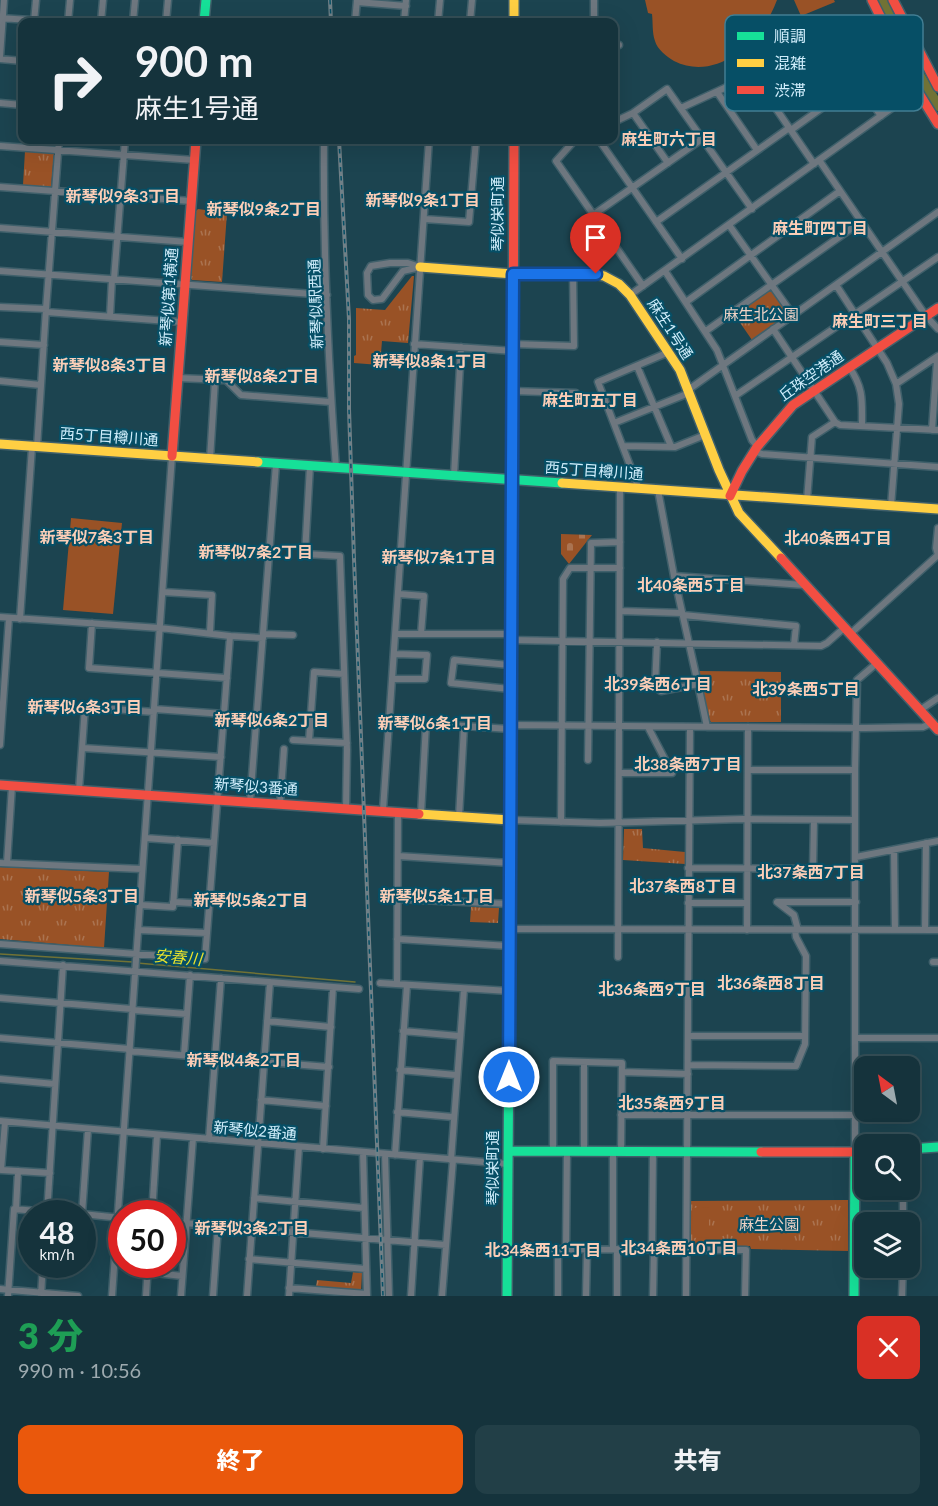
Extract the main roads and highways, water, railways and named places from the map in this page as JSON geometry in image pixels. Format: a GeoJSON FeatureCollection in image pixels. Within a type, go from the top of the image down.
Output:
{"type":"FeatureCollection","features":[{"type":"Feature","properties":{"kind":"main road"},"geometry":{"type":"LineString","coordinates":[[204,18],[206,0]]}},
{"type":"Feature","properties":{"kind":"main road"},"geometry":{"type":"LineString","coordinates":[[514,0],[514,18]]}},
{"type":"Feature","properties":{"kind":"main road"},"geometry":{"type":"LineString","coordinates":[[872,0],[878,15]]}},
{"type":"Feature","properties":{"kind":"main road"},"geometry":{"type":"LineString","coordinates":[[893,0],[901,15]]}},
{"type":"Feature","properties":{"kind":"main road"},"geometry":{"type":"LineString","coordinates":[[923,54],[935,76],[938,87]]}},
{"type":"Feature","properties":{"kind":"main road"},"geometry":{"type":"LineString","coordinates":[[923,100],[938,124]]}},
{"type":"Feature","properties":{"kind":"main road","name":"新琴似第1横通"},"geometry":{"type":"LineString","coordinates":[[172,456],[196,144]]}},
{"type":"Feature","properties":{"kind":"main road","name":"琴似栄町通"},"geometry":{"type":"LineString","coordinates":[[507,1296],[513,144]]}},
{"type":"Feature","properties":{"kind":"main road","name":"麻生1号通"},"geometry":{"type":"LineString","coordinates":[[420,267],[513,274],[573,273],[604,276],[619,284],[630,295],[680,370],[730,496]]}},
{"type":"Feature","properties":{"kind":"main road","name":"丘珠空港通"},"geometry":{"type":"LineString","coordinates":[[730,496],[738,475],[755,449],[780,417],[793,405],[938,308]]}},
{"type":"Feature","properties":{"kind":"main road","name":"西5丁目樽川通"},"geometry":{"type":"LineString","coordinates":[[0,444],[938,509]]}},
{"type":"Feature","properties":{"kind":"main road"},"geometry":{"type":"LineString","coordinates":[[730,496],[739,513],[935,726]]}},
{"type":"Feature","properties":{"kind":"main road","name":"新琴似3番通"},"geometry":{"type":"LineString","coordinates":[[0,785],[510,820]]}},
{"type":"Feature","properties":{"kind":"main road"},"geometry":{"type":"LineString","coordinates":[[920,1148],[938,1147]]}},
{"type":"Feature","properties":{"kind":"main road"},"geometry":{"type":"LineString","coordinates":[[508,1151],[854,1153]]}},
{"type":"Feature","properties":{"kind":"main road"},"geometry":{"type":"LineString","coordinates":[[854,1296],[858,1200]]}},
{"type":"Feature","properties":{"kind":"waterway"},"geometry":{"type":"LineString","coordinates":[[882,0],[889,15]]}},
{"type":"Feature","properties":{"kind":"waterway"},"geometry":{"type":"LineString","coordinates":[[923,81],[938,106]]}},
{"type":"Feature","properties":{"kind":"waterway","name":"安春川"},"geometry":{"type":"LineString","coordinates":[[0,954],[133,962]]}},
{"type":"Feature","properties":{"kind":"waterway","name":"安春川"},"geometry":{"type":"LineString","coordinates":[[137,963],[355,982]]}},
{"type":"Feature","properties":{"kind":"railway"},"geometry":{"type":"LineString","coordinates":[[330,0],[331,18]]}},
{"type":"Feature","properties":{"kind":"railway"},"geometry":{"type":"LineString","coordinates":[[339,144],[349,319],[349,409],[354,559],[383,1296]]}},
{"type":"Feature","properties":{"kind":"district","name":"麻生町六丁目"},"geometry":{"type":"Point","coordinates":[669,139]}},
{"type":"Feature","properties":{"kind":"district","name":"新琴似9条3丁目"},"geometry":{"type":"Point","coordinates":[123,196]}},
{"type":"Feature","properties":{"kind":"district","name":"新琴似9条1丁目"},"geometry":{"type":"Point","coordinates":[423,200]}},
{"type":"Feature","properties":{"kind":"district","name":"新琴似9条2丁目"},"geometry":{"type":"Point","coordinates":[264,209]}},
{"type":"Feature","properties":{"kind":"district","name":"麻生町四丁目"},"geometry":{"type":"Point","coordinates":[820,228]}},
{"type":"Feature","properties":{"kind":"district","name":"麻生町三丁目"},"geometry":{"type":"Point","coordinates":[880,321]}},
{"type":"Feature","properties":{"kind":"district","name":"新琴似8条1丁目"},"geometry":{"type":"Point","coordinates":[430,361]}},
{"type":"Feature","properties":{"kind":"district","name":"新琴似8条3丁目"},"geometry":{"type":"Point","coordinates":[110,365]}},
{"type":"Feature","properties":{"kind":"district","name":"新琴似8条2丁目"},"geometry":{"type":"Point","coordinates":[262,376]}},
{"type":"Feature","properties":{"kind":"district","name":"麻生町五丁目"},"geometry":{"type":"Point","coordinates":[590,400]}},
{"type":"Feature","properties":{"kind":"district","name":"新琴似7条3丁目"},"geometry":{"type":"Point","coordinates":[97,537]}},
{"type":"Feature","properties":{"kind":"district","name":"北40条西4丁目"},"geometry":{"type":"Point","coordinates":[838,538]}},
{"type":"Feature","properties":{"kind":"district","name":"新琴似7条2丁目"},"geometry":{"type":"Point","coordinates":[256,552]}},
{"type":"Feature","properties":{"kind":"district","name":"新琴似7条1丁目"},"geometry":{"type":"Point","coordinates":[439,557]}},
{"type":"Feature","properties":{"kind":"district","name":"北40条西5丁目"},"geometry":{"type":"Point","coordinates":[691,585]}},
{"type":"Feature","properties":{"kind":"district","name":"北39条西6丁目"},"geometry":{"type":"Point","coordinates":[658,684]}},
{"type":"Feature","properties":{"kind":"district","name":"北39条西5丁目"},"geometry":{"type":"Point","coordinates":[806,689]}},
{"type":"Feature","properties":{"kind":"district","name":"新琴似6条3丁目"},"geometry":{"type":"Point","coordinates":[85,707]}},
{"type":"Feature","properties":{"kind":"district","name":"新琴似6条2丁目"},"geometry":{"type":"Point","coordinates":[272,720]}},
{"type":"Feature","properties":{"kind":"district","name":"新琴似6条1丁目"},"geometry":{"type":"Point","coordinates":[435,723]}},
{"type":"Feature","properties":{"kind":"district","name":"北38条西7丁目"},"geometry":{"type":"Point","coordinates":[688,764]}},
{"type":"Feature","properties":{"kind":"district","name":"北37条西7丁目"},"geometry":{"type":"Point","coordinates":[811,872]}},
{"type":"Feature","properties":{"kind":"district","name":"北37条西8丁目"},"geometry":{"type":"Point","coordinates":[683,886]}},
{"type":"Feature","properties":{"kind":"district","name":"新琴似5条3丁目"},"geometry":{"type":"Point","coordinates":[82,896]}},
{"type":"Feature","properties":{"kind":"district","name":"新琴似5条1丁目"},"geometry":{"type":"Point","coordinates":[437,896]}},
{"type":"Feature","properties":{"kind":"district","name":"新琴似5条2丁目"},"geometry":{"type":"Point","coordinates":[251,900]}},
{"type":"Feature","properties":{"kind":"district","name":"北36条西8丁目"},"geometry":{"type":"Point","coordinates":[771,983]}},
{"type":"Feature","properties":{"kind":"district","name":"北36条西9丁目"},"geometry":{"type":"Point","coordinates":[652,989]}},
{"type":"Feature","properties":{"kind":"district","name":"新琴似4条2丁目"},"geometry":{"type":"Point","coordinates":[244,1060]}},
{"type":"Feature","properties":{"kind":"district","name":"北35条西9丁目"},"geometry":{"type":"Point","coordinates":[672,1103]}},
{"type":"Feature","properties":{"kind":"district","name":"新琴似3条2丁目"},"geometry":{"type":"Point","coordinates":[252,1228]}},
{"type":"Feature","properties":{"kind":"district","name":"北34条西10丁目"},"geometry":{"type":"Point","coordinates":[679,1248]}},
{"type":"Feature","properties":{"kind":"district","name":"北34条西11丁目"},"geometry":{"type":"Point","coordinates":[543,1250]}},
{"type":"Feature","properties":{"kind":"park label","name":"麻生北公園"},"geometry":{"type":"Point","coordinates":[761,315]}},
{"type":"Feature","properties":{"kind":"park label","name":"麻生公園"},"geometry":{"type":"Point","coordinates":[769,1225]}}]}
